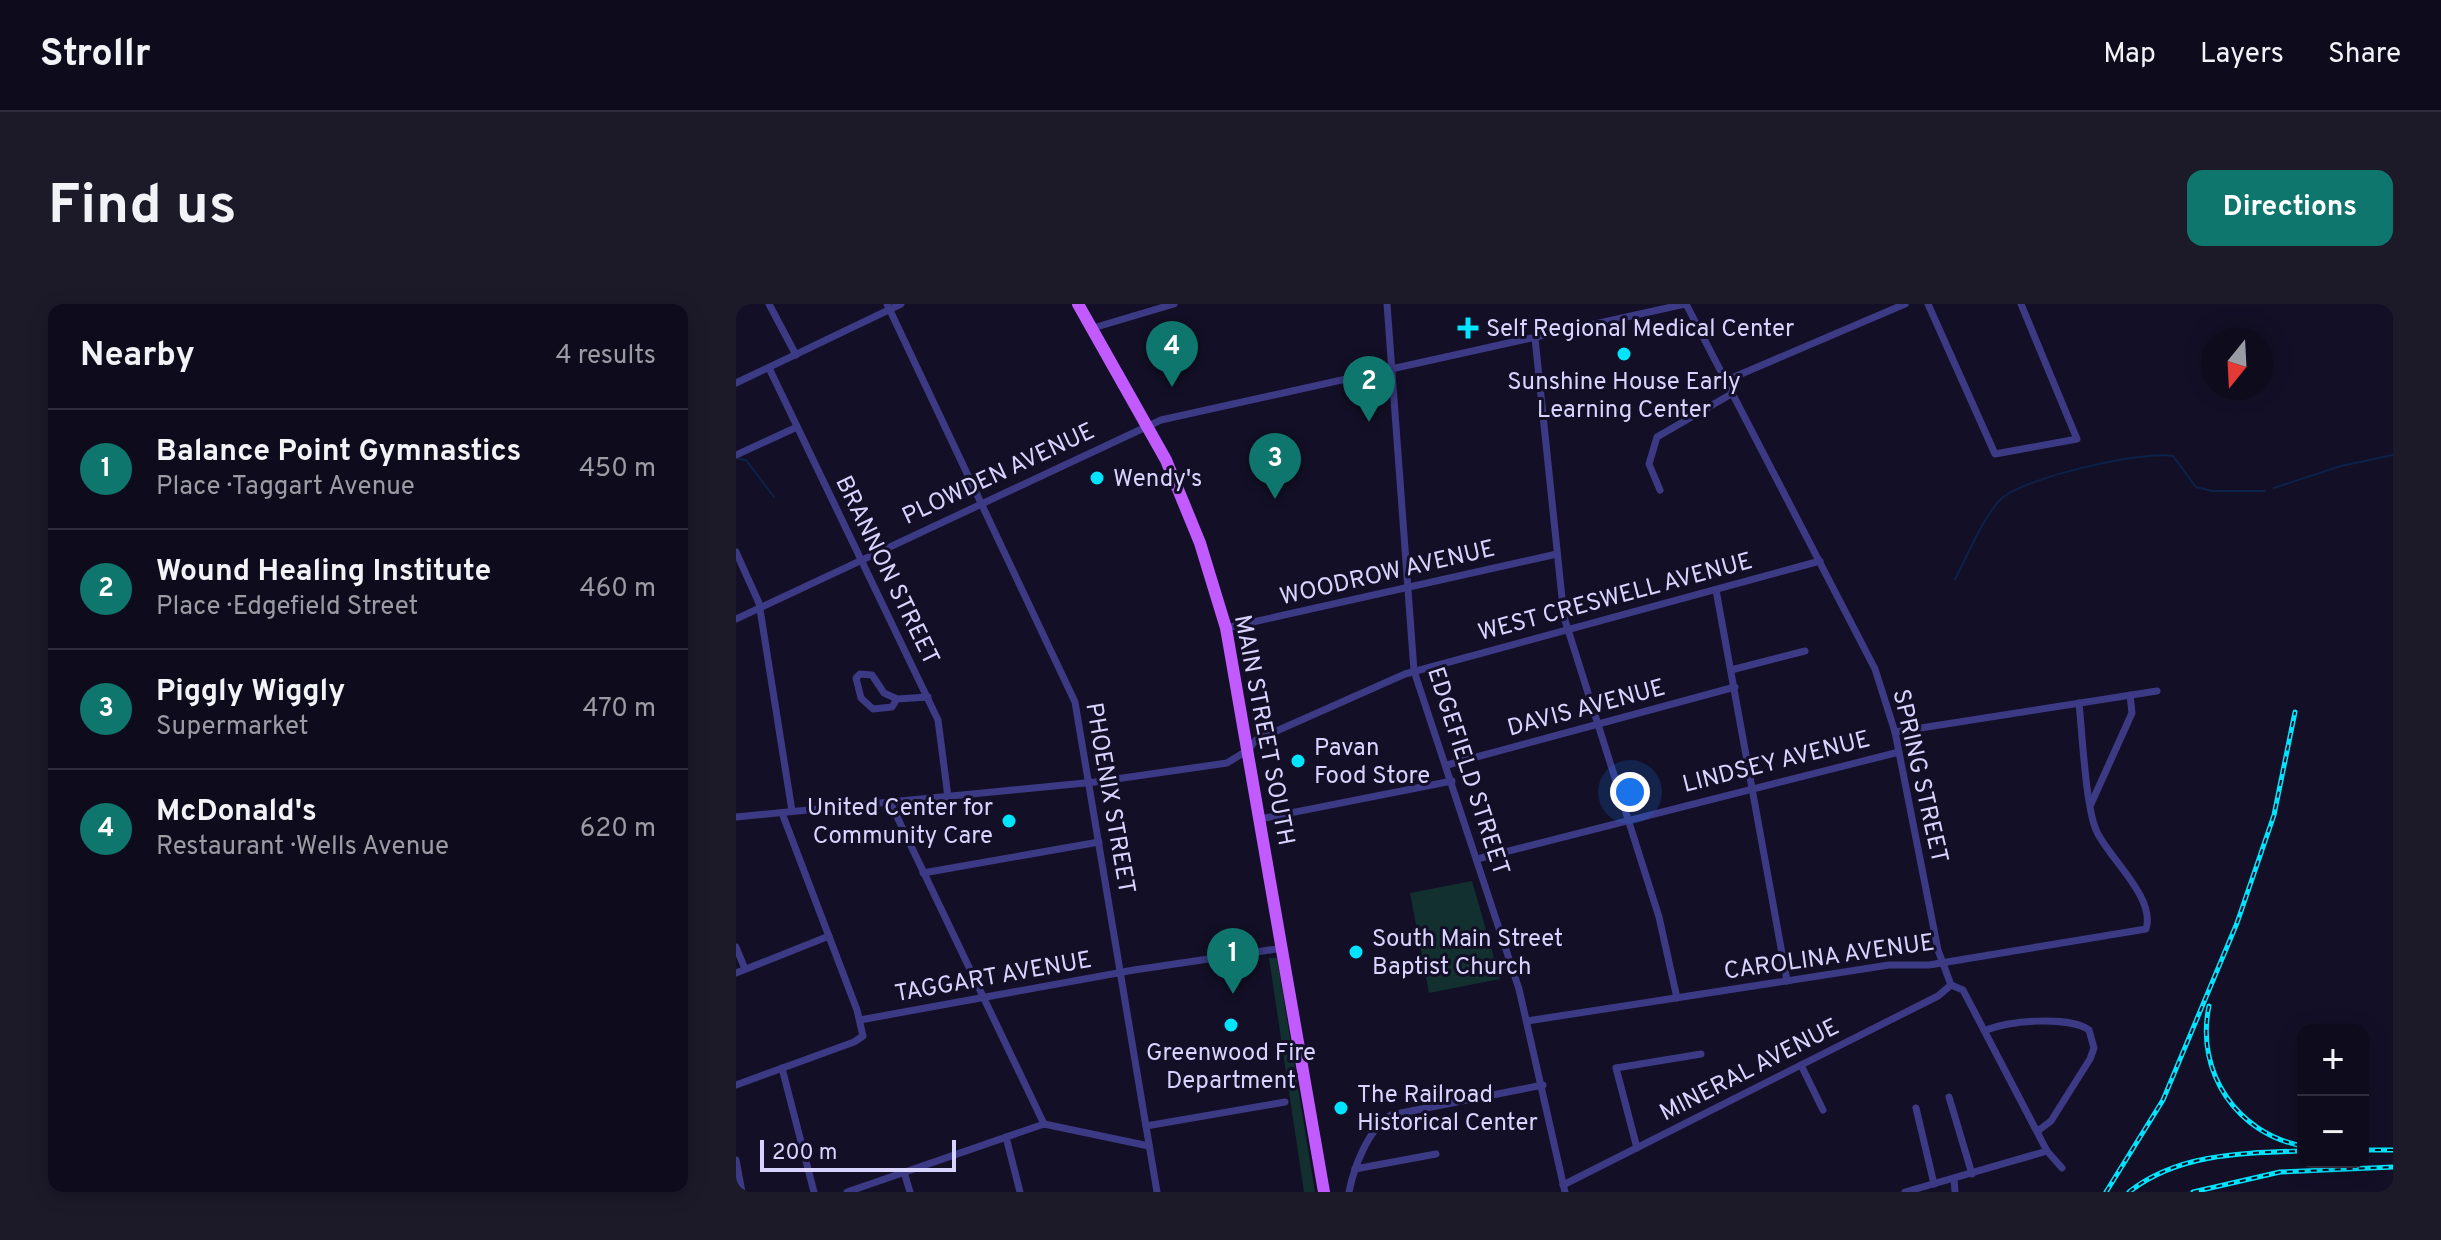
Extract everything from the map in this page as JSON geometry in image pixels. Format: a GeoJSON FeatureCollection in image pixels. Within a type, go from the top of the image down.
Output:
{"type":"FeatureCollection","features":[{"type":"Feature","properties":{"kind":"main road","name":"MAIN STREET SOUTH"},"geometry":{"type":"LineString","coordinates":[[1078,304],[1148,425],[1188,510],[1226,628],[1324,1192]]}},
{"type":"Feature","properties":{"kind":"street"},"geometry":{"type":"LineString","coordinates":[[769,304],[796,355]]}},
{"type":"Feature","properties":{"kind":"street"},"geometry":{"type":"LineString","coordinates":[[736,383],[889,307],[901,304]]}},
{"type":"Feature","properties":{"kind":"street"},"geometry":{"type":"LineString","coordinates":[[1093,328],[1174,304]]}},
{"type":"Feature","properties":{"kind":"street","name":"EDGEFIELD STREET"},"geometry":{"type":"LineString","coordinates":[[1387,304],[1414,671],[1447,765],[1527,1021],[1564,1188]]}},
{"type":"Feature","properties":{"kind":"street","name":"PLOWDEN AVENUE"},"geometry":{"type":"LineString","coordinates":[[736,619],[1148,425],[1685,304]]}},
{"type":"Feature","properties":{"kind":"street","name":"SPRING STREET"},"geometry":{"type":"LineString","coordinates":[[1685,304],[1868,653],[1895,732],[1941,962],[1951,985],[1963,990],[2039,1130],[2047,1151],[2062,1168]]}},
{"type":"Feature","properties":{"kind":"street"},"geometry":{"type":"LineString","coordinates":[[1727,380],[1905,304]]}},
{"type":"Feature","properties":{"kind":"street"},"geometry":{"type":"LineString","coordinates":[[1928,304],[1990,449],[1999,453],[2077,439],[2021,304]]}},
{"type":"Feature","properties":{"kind":"street","name":"PHOENIX STREET"},"geometry":{"type":"LineString","coordinates":[[889,307],[1071,691],[1157,1192]]}},
{"type":"Feature","properties":{"kind":"street"},"geometry":{"type":"LineString","coordinates":[[1535,338],[1568,630],[1659,917],[1677,998]]}},
{"type":"Feature","properties":{"kind":"street","name":"BRANNON STREET"},"geometry":{"type":"LineString","coordinates":[[769,368],[928,697],[942,734],[948,797]]}},
{"type":"Feature","properties":{"kind":"street"},"geometry":{"type":"LineString","coordinates":[[1660,490],[1649,464],[1657,437],[1733,393]]}},
{"type":"Feature","properties":{"kind":"street"},"geometry":{"type":"LineString","coordinates":[[736,455],[797,427]]}},
{"type":"Feature","properties":{"kind":"street"},"geometry":{"type":"LineString","coordinates":[[736,552],[760,608],[792,811]]}},
{"type":"Feature","properties":{"kind":"street","name":"WOODROW AVENUE"},"geometry":{"type":"LineString","coordinates":[[1226,628],[1557,554]]}},
{"type":"Feature","properties":{"kind":"street","name":"WEST CRESWELL AVENUE"},"geometry":{"type":"LineString","coordinates":[[736,817],[1089,783],[1227,763],[1248,750],[1256,740],[1414,671],[1820,561]]}},
{"type":"Feature","properties":{"kind":"street"},"geometry":{"type":"LineString","coordinates":[[1716,590],[1787,981]]}},
{"type":"Feature","properties":{"kind":"street"},"geometry":{"type":"LineString","coordinates":[[1731,670],[1805,651]]}},
{"type":"Feature","properties":{"kind":"street"},"geometry":{"type":"LineString","coordinates":[[897,699],[892,707],[873,709],[861,698],[856,678],[860,674],[872,675],[884,693],[897,699],[928,697]]}},
{"type":"Feature","properties":{"kind":"street","name":"DAVIS AVENUE"},"geometry":{"type":"LineString","coordinates":[[1447,765],[1735,687]]}},
{"type":"Feature","properties":{"kind":"street","name":"LINDSEY AVENUE"},"geometry":{"type":"LineString","coordinates":[[1895,732],[2157,691]]}},
{"type":"Feature","properties":{"kind":"street"},"geometry":{"type":"LineString","coordinates":[[2091,804],[2132,713],[2130,695]]}},
{"type":"Feature","properties":{"kind":"street"},"geometry":{"type":"LineString","coordinates":[[2079,703],[2091,804]]}},
{"type":"Feature","properties":{"kind":"street","name":"LINDSEY AVENUE"},"geometry":{"type":"LineString","coordinates":[[1477,859],[1753,786],[1899,752]]}},
{"type":"Feature","properties":{"kind":"street"},"geometry":{"type":"LineString","coordinates":[[1260,819],[1452,781]]}},
{"type":"Feature","properties":{"kind":"street"},"geometry":{"type":"LineString","coordinates":[[890,802],[1044,1124]]}},
{"type":"Feature","properties":{"kind":"street","name":"CAROLINA AVENUE"},"geometry":{"type":"LineString","coordinates":[[1527,1021],[1889,965],[1941,962],[2135,933],[2148,926],[2144,908],[2127,875],[2096,832],[2091,804]]}},
{"type":"Feature","properties":{"kind":"street"},"geometry":{"type":"LineString","coordinates":[[736,1085],[859,1040],[863,1031],[782,813]]}},
{"type":"Feature","properties":{"kind":"street"},"geometry":{"type":"LineString","coordinates":[[923,873],[1099,842]]}},
{"type":"Feature","properties":{"kind":"street"},"geometry":{"type":"LineString","coordinates":[[736,973],[829,936]]}},
{"type":"Feature","properties":{"kind":"street"},"geometry":{"type":"LineString","coordinates":[[736,947],[745,969]]}},
{"type":"Feature","properties":{"kind":"street","name":"TAGGART AVENUE"},"geometry":{"type":"LineString","coordinates":[[860,1020],[1121,973],[1283,948]]}},
{"type":"Feature","properties":{"kind":"street","name":"MINERAL AVENUE"},"geometry":{"type":"LineString","coordinates":[[1564,1188],[1938,996],[1951,985]]}},
{"type":"Feature","properties":{"kind":"street"},"geometry":{"type":"LineString","coordinates":[[1985,1031],[2005,1022],[2075,1023],[2089,1030],[2094,1048],[2090,1059],[2051,1121],[2039,1130]]}},
{"type":"Feature","properties":{"kind":"street"},"geometry":{"type":"LineString","coordinates":[[1637,1148],[1616,1068],[1701,1054]]}},
{"type":"Feature","properties":{"kind":"street"},"geometry":{"type":"LineString","coordinates":[[1801,1065],[1823,1110]]}},
{"type":"Feature","properties":{"kind":"street"},"geometry":{"type":"LineString","coordinates":[[782,1068],[814,1192]]}},
{"type":"Feature","properties":{"kind":"street"},"geometry":{"type":"LineString","coordinates":[[1349,1192],[1355,1169],[1381,1123],[1391,1115],[1543,1085]]}},
{"type":"Feature","properties":{"kind":"street"},"geometry":{"type":"LineString","coordinates":[[1949,1097],[1972,1174]]}},
{"type":"Feature","properties":{"kind":"street"},"geometry":{"type":"LineString","coordinates":[[1146,1126],[1285,1102]]}},
{"type":"Feature","properties":{"kind":"street"},"geometry":{"type":"LineString","coordinates":[[1916,1108],[1934,1184]]}},
{"type":"Feature","properties":{"kind":"street"},"geometry":{"type":"LineString","coordinates":[[847,1192],[1044,1124],[1149,1146]]}},
{"type":"Feature","properties":{"kind":"street"},"geometry":{"type":"LineString","coordinates":[[1006,1137],[1020,1192]]}},
{"type":"Feature","properties":{"kind":"street"},"geometry":{"type":"LineString","coordinates":[[1905,1192],[2047,1151]]}},
{"type":"Feature","properties":{"kind":"street"},"geometry":{"type":"LineString","coordinates":[[1355,1169],[1436,1154]]}},
{"type":"Feature","properties":{"kind":"street"},"geometry":{"type":"LineString","coordinates":[[736,1160],[742,1192]]}},
{"type":"Feature","properties":{"kind":"street"},"geometry":{"type":"LineString","coordinates":[[904,1172],[910,1192]]}},
{"type":"Feature","properties":{"kind":"street"},"geometry":{"type":"LineString","coordinates":[[1954,1179],[1955,1192]]}},
{"type":"Feature","properties":{"kind":"green space"},"geometry":{"type":"Polygon","coordinates":[[[1472,881],[1500,979],[1429,993],[1410,893],[1472,881]]]}},
{"type":"Feature","properties":{"kind":"green space"},"geometry":{"type":"Polygon","coordinates":[[[1269,958],[1277,958],[1315,1192],[1304,1192],[1269,958]]]}},
{"type":"Feature","properties":{"kind":"waterway"},"geometry":{"type":"LineString","coordinates":[[2274,488],[2341,466],[2393,455]]}},
{"type":"Feature","properties":{"kind":"waterway"},"geometry":{"type":"LineString","coordinates":[[1955,579],[1982,526],[2001,499],[2033,483],[2084,467],[2137,457],[2173,456],[2196,487],[2212,491],[2265,491]]}},
{"type":"Feature","properties":{"kind":"waterway"},"geometry":{"type":"LineString","coordinates":[[738,459],[746,460],[774,497]]}},
{"type":"Feature","properties":{"kind":"railway"},"geometry":{"type":"LineString","coordinates":[[2106,1192],[2163,1100],[2237,923],[2274,815],[2295,712]]}},
{"type":"Feature","properties":{"kind":"railway"},"geometry":{"type":"LineString","coordinates":[[2209,1006],[2206,1030],[2208,1054],[2226,1096],[2258,1128],[2297,1144]]}},
{"type":"Feature","properties":{"kind":"railway"},"geometry":{"type":"LineString","coordinates":[[2369,1150],[2393,1150]]}},
{"type":"Feature","properties":{"kind":"railway"},"geometry":{"type":"LineString","coordinates":[[2129,1192],[2148,1179],[2188,1163],[2232,1155],[2297,1151]]}},
{"type":"Feature","properties":{"kind":"railway"},"geometry":{"type":"LineString","coordinates":[[2193,1192],[2280,1172],[2393,1167]]}},
{"type":"Feature","properties":{"kind":"place","name":"Self Regional Medical Center"},"geometry":{"type":"Point","coordinates":[1468,328]}},
{"type":"Feature","properties":{"kind":"place","name":"Sunshine House Early Learning Center"},"geometry":{"type":"Point","coordinates":[1624,354]}},
{"type":"Feature","properties":{"kind":"place","name":"McDonald's"},"geometry":{"type":"Point","coordinates":[1172,387]}},
{"type":"Feature","properties":{"kind":"place","name":"Wound Healing Institute"},"geometry":{"type":"Point","coordinates":[1369,422]}},
{"type":"Feature","properties":{"kind":"place","name":"Wendy's"},"geometry":{"type":"Point","coordinates":[1097,478]}},
{"type":"Feature","properties":{"kind":"place","name":"Piggly Wiggly"},"geometry":{"type":"Point","coordinates":[1275,499]}},
{"type":"Feature","properties":{"kind":"place","name":"Pavan Food Store"},"geometry":{"type":"Point","coordinates":[1298,761]}},
{"type":"Feature","properties":{"kind":"place","name":"United Center for Community Care"},"geometry":{"type":"Point","coordinates":[1009,821]}},
{"type":"Feature","properties":{"kind":"place","name":"South Main Street Baptist Church"},"geometry":{"type":"Point","coordinates":[1356,952]}},
{"type":"Feature","properties":{"kind":"place","name":"Balance Point Gymnastics"},"geometry":{"type":"Point","coordinates":[1233,994]}},
{"type":"Feature","properties":{"kind":"place","name":"Greenwood Fire Department"},"geometry":{"type":"Point","coordinates":[1231,1025]}},
{"type":"Feature","properties":{"kind":"place","name":"The Railroad Historical Center"},"geometry":{"type":"Point","coordinates":[1341,1108]}}]}
